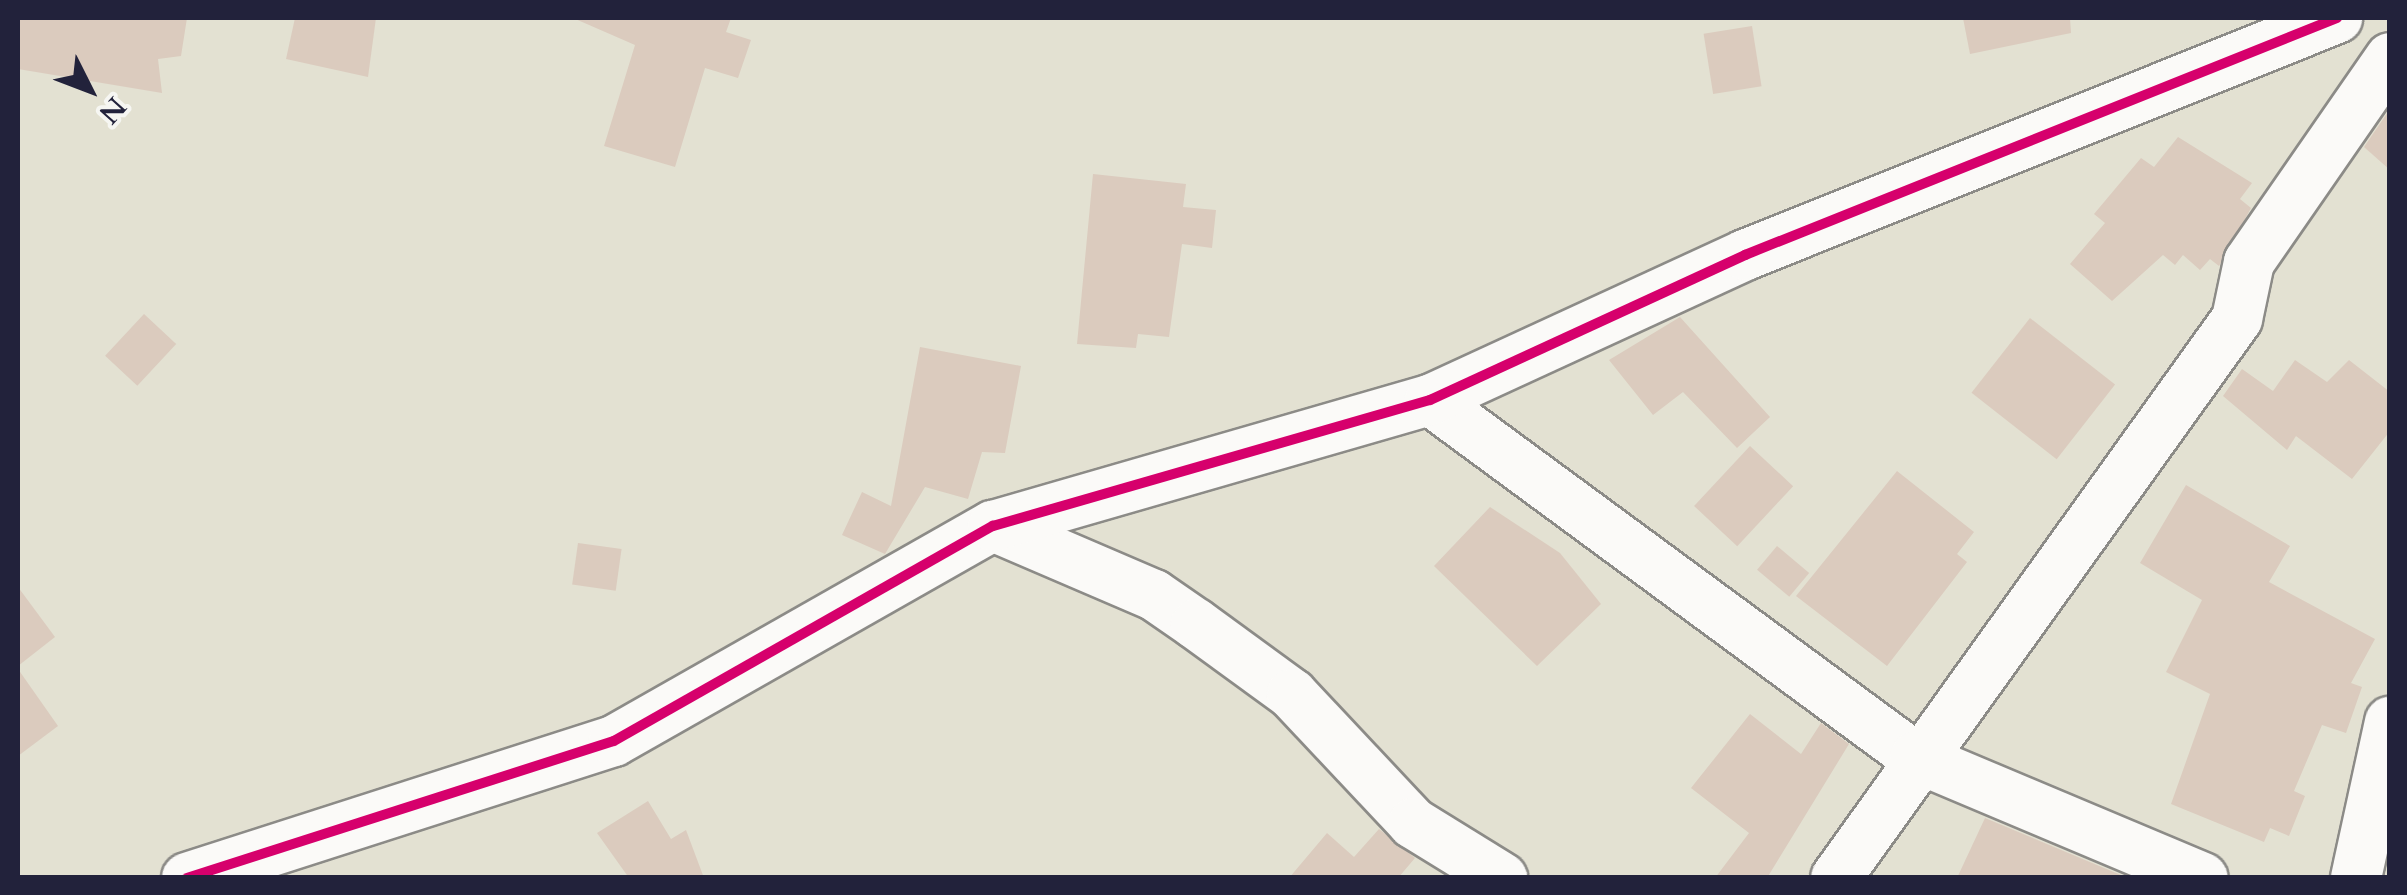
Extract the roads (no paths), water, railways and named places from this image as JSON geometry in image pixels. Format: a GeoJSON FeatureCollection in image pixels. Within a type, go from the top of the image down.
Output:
{"type":"FeatureCollection","features":[{"type":"Feature","properties":{"kind":"street"},"geometry":{"type":"LineString","coordinates":[[187,878],[614,741],[992,526],[1430,400],[1744,255],[2337,18]]}},
{"type":"Feature","properties":{"kind":"street"},"geometry":{"type":"LineString","coordinates":[[1836,878],[1915,757],[2237,319],[2249,262],[2390,58]]}},
{"type":"Feature","properties":{"kind":"street"},"geometry":{"type":"LineString","coordinates":[[1430,400],[1915,757],[2203,878]]}},
{"type":"Feature","properties":{"kind":"street"},"geometry":{"type":"LineString","coordinates":[[992,526],[1168,604],[1292,694],[1413,822],[1502,878]]}},
{"type":"Feature","properties":{"kind":"street"},"geometry":{"type":"LineString","coordinates":[[2356,878],[2390,722]]}}]}
